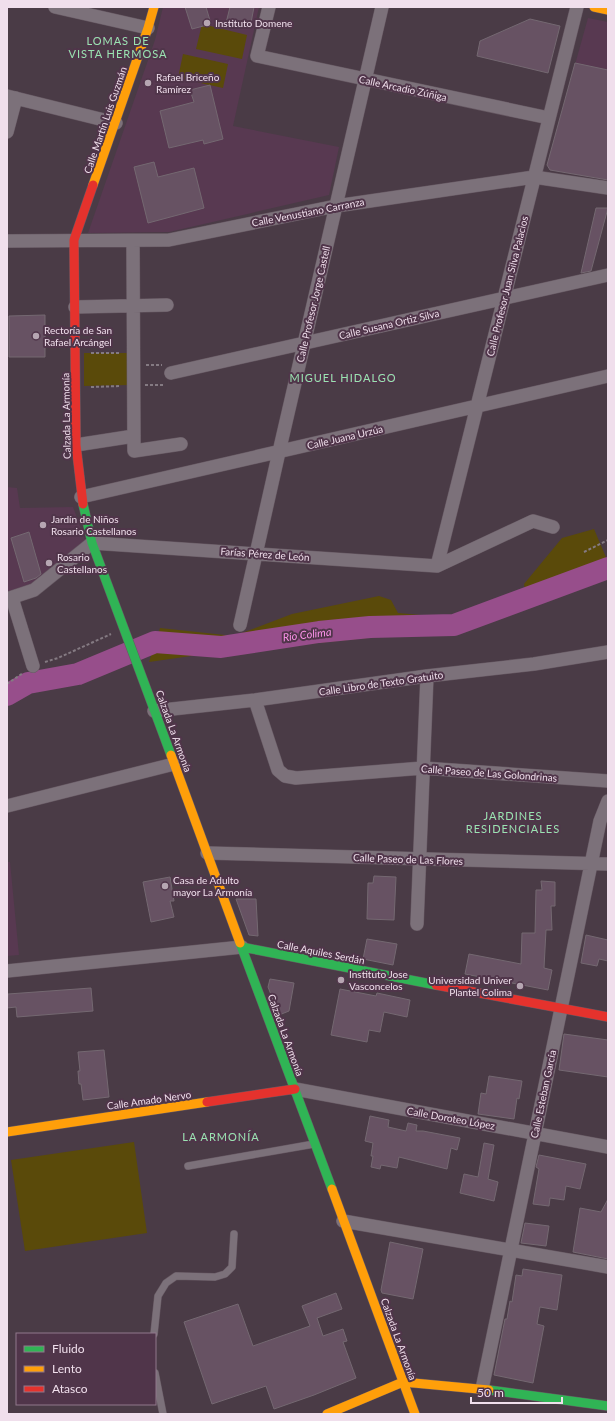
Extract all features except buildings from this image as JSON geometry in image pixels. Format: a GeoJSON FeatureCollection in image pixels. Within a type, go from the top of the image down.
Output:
{"type":"FeatureCollection","features":[{"type":"Feature","properties":{"kind":"street"},"geometry":{"type":"LineString","coordinates":[[54,7],[148,28]]}},
{"type":"Feature","properties":{"kind":"street","name":"Calle Martín Luis Guzmán"},"geometry":{"type":"LineString","coordinates":[[74,240],[116,123],[154,7]]}},
{"type":"Feature","properties":{"kind":"street","name":"Calle Arcadio Zúñiga"},"geometry":{"type":"LineString","coordinates":[[268,7],[257,56],[549,118]]}},
{"type":"Feature","properties":{"kind":"street","name":"Calle Profesor Jorge Castell"},"geometry":{"type":"LineString","coordinates":[[240,625],[382,7]]}},
{"type":"Feature","properties":{"kind":"street","name":"Calle Profesor Juan Silva Palacios"},"geometry":{"type":"LineString","coordinates":[[437,566],[577,7]]}},
{"type":"Feature","properties":{"kind":"street"},"geometry":{"type":"LineString","coordinates":[[7,132],[12,97],[116,123]]}},
{"type":"Feature","properties":{"kind":"street","name":"Calle Venustiano Carranza"},"geometry":{"type":"LineString","coordinates":[[7,241],[170,240],[336,206],[534,177],[608,188]]}},
{"type":"Feature","properties":{"kind":"street","name":"Calzada La Armonía"},"geometry":{"type":"LineString","coordinates":[[74,240],[76,446],[81,498],[92,542],[415,1414]]}},
{"type":"Feature","properties":{"kind":"street"},"geometry":{"type":"LineString","coordinates":[[133,241],[134,450],[181,444]]}},
{"type":"Feature","properties":{"kind":"street","name":"Calle Susana Ortiz Silva"},"geometry":{"type":"LineString","coordinates":[[171,373],[608,275]]}},
{"type":"Feature","properties":{"kind":"street"},"geometry":{"type":"LineString","coordinates":[[75,307],[167,305]]}},
{"type":"Feature","properties":{"kind":"street","name":"Calle Juana Urzúa"},"geometry":{"type":"LineString","coordinates":[[81,498],[608,376]]}},
{"type":"Feature","properties":{"kind":"street"},"geometry":{"type":"LineString","coordinates":[[76,446],[134,436]]}},
{"type":"Feature","properties":{"kind":"street"},"geometry":{"type":"LineString","coordinates":[[437,566],[533,521],[553,527]]}},
{"type":"Feature","properties":{"kind":"street"},"geometry":{"type":"LineString","coordinates":[[33,666],[9,598],[34,590],[92,542]]}},
{"type":"Feature","properties":{"kind":"street","name":"Farías Pérez de León"},"geometry":{"type":"LineString","coordinates":[[92,542],[437,566]]}},
{"type":"Feature","properties":{"kind":"street","name":"Calle Libro de Texto Gratuito"},"geometry":{"type":"LineString","coordinates":[[154,711],[255,700],[427,676],[534,664],[608,652]]}},
{"type":"Feature","properties":{"kind":"street"},"geometry":{"type":"LineString","coordinates":[[418,924],[427,676]]}},
{"type":"Feature","properties":{"kind":"street","name":"Calle Paseo de Las Golondrinas"},"geometry":{"type":"LineString","coordinates":[[255,700],[278,770],[286,776],[296,778],[423,768],[608,781]]}},
{"type":"Feature","properties":{"kind":"street"},"geometry":{"type":"LineString","coordinates":[[7,806],[174,764]]}},
{"type":"Feature","properties":{"kind":"street","name":"Calle Esteban García"},"geometry":{"type":"LineString","coordinates":[[482,1389],[600,821],[608,801]]}},
{"type":"Feature","properties":{"kind":"street","name":"Calle Paseo de Las Flores"},"geometry":{"type":"LineString","coordinates":[[207,853],[608,864]]}},
{"type":"Feature","properties":{"kind":"street"},"geometry":{"type":"LineString","coordinates":[[7,971],[242,948]]}},
{"type":"Feature","properties":{"kind":"street","name":"Calle Aquiles Serdán"},"geometry":{"type":"LineString","coordinates":[[242,948],[561,1010],[608,1017]]}},
{"type":"Feature","properties":{"kind":"street","name":"Calle Amado Nervo"},"geometry":{"type":"LineString","coordinates":[[7,1132],[295,1089]]}},
{"type":"Feature","properties":{"kind":"street","name":"Calle Doroteo López"},"geometry":{"type":"LineString","coordinates":[[295,1089],[608,1147]]}},
{"type":"Feature","properties":{"kind":"street"},"geometry":{"type":"LineString","coordinates":[[344,1221],[608,1267]]}},
{"type":"Feature","properties":{"kind":"street"},"geometry":{"type":"LineString","coordinates":[[327,1414],[403,1382],[482,1389],[608,1406]]}},
{"type":"Feature","properties":{"kind":"lane"},"geometry":{"type":"LineString","coordinates":[[601,9],[608,20]]}},
{"type":"Feature","properties":{"kind":"lane"},"geometry":{"type":"LineString","coordinates":[[188,1166],[315,1143]]}},
{"type":"Feature","properties":{"kind":"lane"},"geometry":{"type":"LineString","coordinates":[[154,1333],[158,1296],[166,1283],[176,1276],[215,1277],[225,1274],[232,1267],[234,1234]]}},
{"type":"Feature","properties":{"kind":"lane"},"geometry":{"type":"LineString","coordinates":[[156,1378],[163,1414]]}},
{"type":"Feature","properties":{"kind":"path"},"geometry":{"type":"LineString","coordinates":[[76,354],[134,353]]}},
{"type":"Feature","properties":{"kind":"path"},"geometry":{"type":"LineString","coordinates":[[584,552],[608,540]]}},
{"type":"Feature","properties":{"kind":"path"},"geometry":{"type":"LineString","coordinates":[[7,684],[33,666],[58,658],[125,630]]}},
{"type":"Feature","properties":{"kind":"shaded area"},"geometry":{"type":"Polygon","coordinates":[[[163,7],[259,7],[233,126],[339,147],[329,195],[169,232],[88,233],[155,40],[163,7]]]}},
{"type":"Feature","properties":{"kind":"shaded area"},"geometry":{"type":"Polygon","coordinates":[[[588,18],[608,22],[608,180],[550,170],[547,165],[588,18]]]}},
{"type":"Feature","properties":{"kind":"shaded area"},"geometry":{"type":"Polygon","coordinates":[[[202,24],[247,35],[242,59],[196,49],[202,24]]]}},
{"type":"Feature","properties":{"kind":"shaded area"},"geometry":{"type":"Polygon","coordinates":[[[183,54],[228,64],[223,88],[178,78],[183,54]]]}},
{"type":"Feature","properties":{"kind":"shaded area"},"geometry":{"type":"Polygon","coordinates":[[[84,353],[129,353],[129,385],[84,386],[84,353]]]}},
{"type":"Feature","properties":{"kind":"shaded area","name":"Jardín de Niños Rosario Castellanos"},"geometry":{"type":"Polygon","coordinates":[[[7,487],[17,488],[20,508],[73,507],[86,542],[33,585],[7,592],[7,487]]]}},
{"type":"Feature","properties":{"kind":"shaded area"},"geometry":{"type":"Polygon","coordinates":[[[594,529],[608,562],[608,579],[528,608],[524,584],[562,538],[594,529]]]}},
{"type":"Feature","properties":{"kind":"shaded area"},"geometry":{"type":"Polygon","coordinates":[[[379,596],[391,600],[398,613],[432,616],[438,631],[205,654],[149,662],[160,628],[234,636],[292,614],[379,596]]]}},
{"type":"Feature","properties":{"kind":"shaded area"},"geometry":{"type":"Polygon","coordinates":[[[7,862],[10,862],[19,955],[7,956],[7,862]]]}},
{"type":"Feature","properties":{"kind":"shaded area"},"geometry":{"type":"Polygon","coordinates":[[[134,1142],[147,1233],[25,1251],[11,1160],[134,1142]]]}},
{"type":"Feature","properties":{"kind":"waterway","name":"Río Colima"},"geometry":{"type":"LineString","coordinates":[[7,695],[28,683],[78,674],[155,642],[221,647],[319,632],[370,627],[454,625],[608,568]]}},
{"type":"Feature","properties":{"kind":"traffic: fast"},"geometry":{"type":"LineString","coordinates":[[83,504],[92,543],[171,755]]}},
{"type":"Feature","properties":{"kind":"traffic: fast"},"geometry":{"type":"LineString","coordinates":[[240,943],[332,1189]]}},
{"type":"Feature","properties":{"kind":"traffic: fast"},"geometry":{"type":"LineString","coordinates":[[242,947],[436,985]]}},
{"type":"Feature","properties":{"kind":"traffic: fast"},"geometry":{"type":"LineString","coordinates":[[489,1390],[608,1406]]}},
{"type":"Feature","properties":{"kind":"traffic: slow"},"geometry":{"type":"LineString","coordinates":[[93,185],[154,7]]}},
{"type":"Feature","properties":{"kind":"traffic: slow"},"geometry":{"type":"LineString","coordinates":[[594,7],[608,10]]}},
{"type":"Feature","properties":{"kind":"traffic: slow"},"geometry":{"type":"LineString","coordinates":[[171,755],[240,943]]}},
{"type":"Feature","properties":{"kind":"traffic: slow"},"geometry":{"type":"LineString","coordinates":[[7,1132],[207,1102]]}},
{"type":"Feature","properties":{"kind":"traffic: slow"},"geometry":{"type":"LineString","coordinates":[[332,1189],[415,1414]]}},
{"type":"Feature","properties":{"kind":"traffic: slow"},"geometry":{"type":"LineString","coordinates":[[327,1414],[403,1382],[489,1390]]}},
{"type":"Feature","properties":{"kind":"traffic: jam"},"geometry":{"type":"LineString","coordinates":[[83,504],[76,445],[74,240],[93,185]]}},
{"type":"Feature","properties":{"kind":"traffic: jam"},"geometry":{"type":"LineString","coordinates":[[436,985],[608,1017]]}},
{"type":"Feature","properties":{"kind":"traffic: jam"},"geometry":{"type":"LineString","coordinates":[[207,1102],[295,1089]]}},
{"type":"Feature","properties":{"kind":"place","name":"Instituto Domene"},"geometry":{"type":"Point","coordinates":[207,23]}},
{"type":"Feature","properties":{"kind":"place","name":"Rafael Briceño Ramírez"},"geometry":{"type":"Point","coordinates":[148,83]}},
{"type":"Feature","properties":{"kind":"place","name":"Rectoría de San Rafael Arcángel"},"geometry":{"type":"Point","coordinates":[36,336]}},
{"type":"Feature","properties":{"kind":"place","name":"Jardín de Niños Rosario Castellanos"},"geometry":{"type":"Point","coordinates":[43,525]}},
{"type":"Feature","properties":{"kind":"place","name":"Rosario Castellanos"},"geometry":{"type":"Point","coordinates":[49,563]}},
{"type":"Feature","properties":{"kind":"place","name":"Casa de Adulto mayor La Armonía"},"geometry":{"type":"Point","coordinates":[165,886]}},
{"type":"Feature","properties":{"kind":"place","name":"Instituto Jose Vasconcelos"},"geometry":{"type":"Point","coordinates":[341,980]}},
{"type":"Feature","properties":{"kind":"place","name":"Universidad Univer Plantel Colima"},"geometry":{"type":"Point","coordinates":[520,986]}},
{"type":"Feature","properties":{"kind":"district","name":"LOMAS DE VISTA HERMOSA"},"geometry":{"type":"Point","coordinates":[118,46]}},
{"type":"Feature","properties":{"kind":"district","name":"MIGUEL HIDALGO"},"geometry":{"type":"Point","coordinates":[343,377]}},
{"type":"Feature","properties":{"kind":"district","name":"JARDINES RESIDENCIALES"},"geometry":{"type":"Point","coordinates":[513,821]}},
{"type":"Feature","properties":{"kind":"district","name":"LA ARMONÍA"},"geometry":{"type":"Point","coordinates":[221,1136]}}]}
